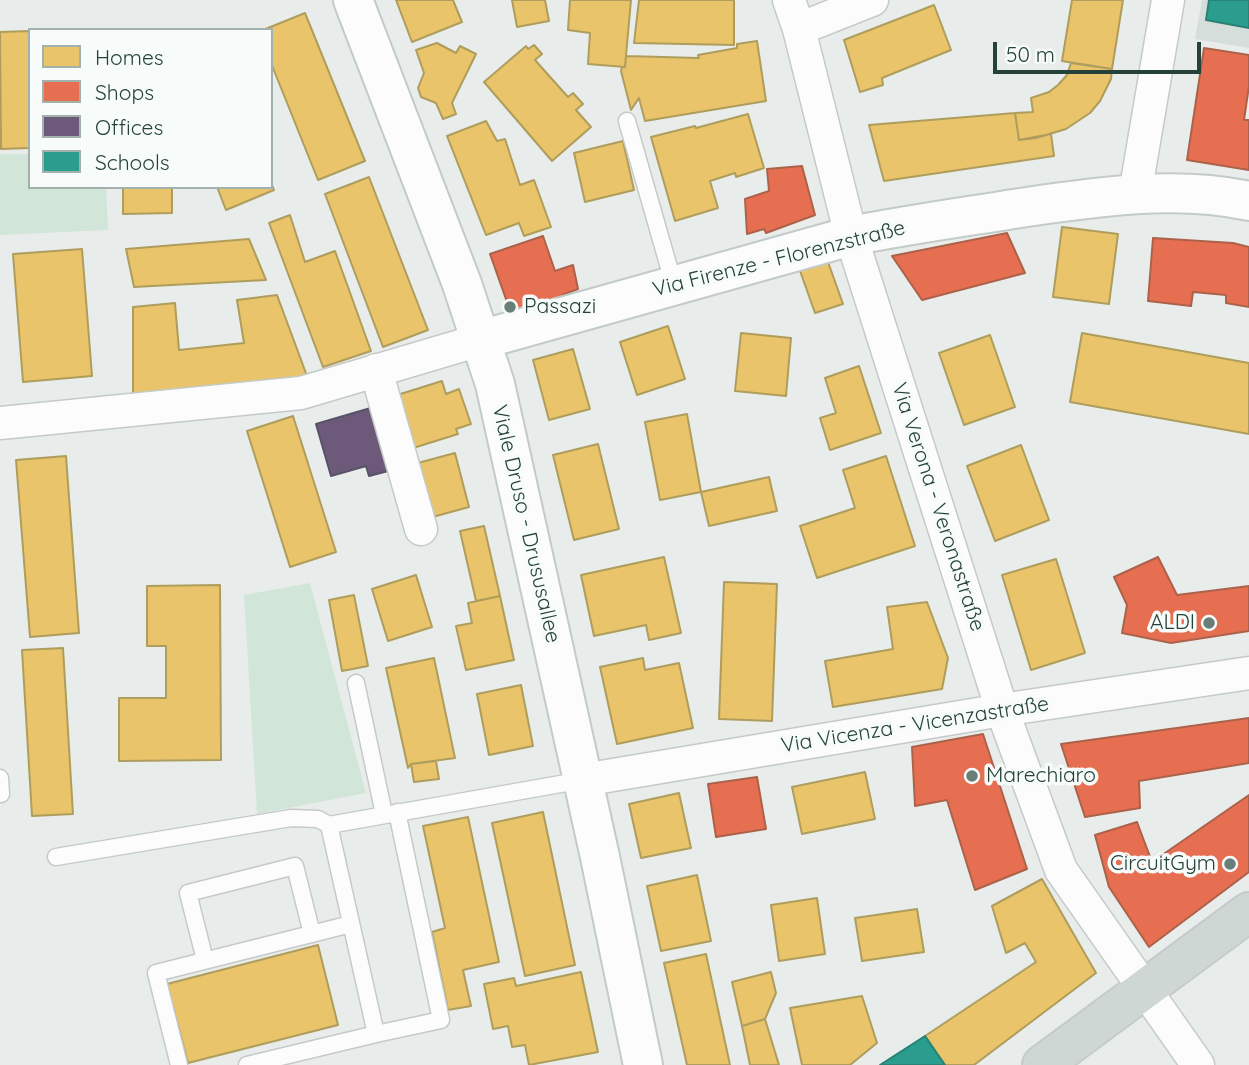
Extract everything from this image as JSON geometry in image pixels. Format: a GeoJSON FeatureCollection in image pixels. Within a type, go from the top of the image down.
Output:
{"type":"FeatureCollection","features":[{"type":"Feature","properties":{"kind":"main road","name":"Viale Druso - Drususallee"},"geometry":{"type":"LineString","coordinates":[[353,0],[461,284],[495,384],[643,1065]]}},
{"type":"Feature","properties":{"kind":"main road","name":"Via Firenze - Florenzstraße"},"geometry":{"type":"LineString","coordinates":[[480,340],[851,236],[1018,209],[1135,194],[1224,196],[1249,201]]}},
{"type":"Feature","properties":{"kind":"main road"},"geometry":{"type":"LineString","coordinates":[[1042,1065],[1249,912]]}},
{"type":"Feature","properties":{"kind":"street"},"geometry":{"type":"LineString","coordinates":[[794,14],[872,0]]}},
{"type":"Feature","properties":{"kind":"street"},"geometry":{"type":"LineString","coordinates":[[1135,194],[1168,0]]}},
{"type":"Feature","properties":{"kind":"street","name":"Via Verona - Veronastraße"},"geometry":{"type":"LineString","coordinates":[[794,14],[851,236],[1002,709],[1061,870],[1198,1065]]}},
{"type":"Feature","properties":{"kind":"street"},"geometry":{"type":"LineString","coordinates":[[0,423],[302,394],[480,340]]}},
{"type":"Feature","properties":{"kind":"street"},"geometry":{"type":"LineString","coordinates":[[376,370],[421,529]]}},
{"type":"Feature","properties":{"kind":"street","name":"Via Vicenza - Vicenzastraße"},"geometry":{"type":"LineString","coordinates":[[583,780],[1002,709],[1249,673]]}},
{"type":"Feature","properties":{"kind":"lane"},"geometry":{"type":"LineString","coordinates":[[627,121],[674,285]]}},
{"type":"Feature","properties":{"kind":"lane"},"geometry":{"type":"LineString","coordinates":[[247,1065],[441,1020],[391,813],[356,683]]}},
{"type":"Feature","properties":{"kind":"lane"},"geometry":{"type":"LineString","coordinates":[[56,857],[292,818],[317,819],[329,825],[583,780]]}},
{"type":"Feature","properties":{"kind":"lane"},"geometry":{"type":"LineString","coordinates":[[329,825],[376,1034]]}},
{"type":"Feature","properties":{"kind":"lane"},"geometry":{"type":"LineString","coordinates":[[205,960],[188,893],[295,866],[312,934]]}},
{"type":"Feature","properties":{"kind":"lane"},"geometry":{"type":"LineString","coordinates":[[178,1065],[156,972],[351,924]]}},
{"type":"Feature","properties":{"kind":"shaded area"},"geometry":{"type":"Polygon","coordinates":[[[1202,0],[1249,0],[1249,48],[1195,39],[1202,0]]]}},
{"type":"Feature","properties":{"kind":"green space"},"geometry":{"type":"Polygon","coordinates":[[[0,154],[28,154],[28,189],[106,189],[108,230],[0,235],[0,154]]]}},
{"type":"Feature","properties":{"kind":"green space"},"geometry":{"type":"Polygon","coordinates":[[[310,583],[366,793],[257,814],[244,595],[310,583]]]}},
{"type":"Feature","properties":{"kind":"building: Homes"},"geometry":{"type":"Polygon","coordinates":[[[396,0],[453,0],[462,22],[412,42],[396,0]]]}},
{"type":"Feature","properties":{"kind":"building: Homes"},"geometry":{"type":"Polygon","coordinates":[[[512,0],[545,0],[549,21],[517,27],[512,0]]]}},
{"type":"Feature","properties":{"kind":"building: Homes"},"geometry":{"type":"Polygon","coordinates":[[[570,0],[631,0],[625,67],[588,64],[590,33],[568,30],[570,0]]]}},
{"type":"Feature","properties":{"kind":"building: Homes"},"geometry":{"type":"Polygon","coordinates":[[[639,0],[734,0],[734,45],[634,43],[639,0]]]}},
{"type":"Feature","properties":{"kind":"building: Homes"},"geometry":{"type":"Polygon","coordinates":[[[1072,0],[1123,0],[1112,69],[1062,61],[1072,0]]]}},
{"type":"Feature","properties":{"kind":"building: Homes"},"geometry":{"type":"Polygon","coordinates":[[[934,5],[951,50],[882,78],[883,85],[860,92],[844,40],[934,5]]]}},
{"type":"Feature","properties":{"kind":"building: Homes"},"geometry":{"type":"Polygon","coordinates":[[[305,13],[365,161],[318,180],[273,68],[273,28],[268,28],[305,13]]]}},
{"type":"Feature","properties":{"kind":"building: Homes"},"geometry":{"type":"Polygon","coordinates":[[[28,31],[28,148],[1,149],[0,32],[28,31]]]}},
{"type":"Feature","properties":{"kind":"building: Homes"},"geometry":{"type":"Polygon","coordinates":[[[757,41],[766,101],[645,121],[639,98],[631,110],[621,71],[622,67],[625,67],[626,56],[699,58],[698,55],[737,48],[737,44],[757,41]]]}},
{"type":"Feature","properties":{"kind":"building: Homes"},"geometry":{"type":"Polygon","coordinates":[[[437,43],[456,53],[460,46],[476,54],[452,103],[456,114],[443,119],[436,103],[421,97],[418,88],[424,73],[416,50],[437,43]]]}},
{"type":"Feature","properties":{"kind":"building: Homes"},"geometry":{"type":"Polygon","coordinates":[[[534,45],[542,54],[535,60],[568,97],[573,93],[583,104],[576,110],[591,127],[552,161],[484,82],[526,46],[528,49],[534,45]]]}},
{"type":"Feature","properties":{"kind":"building: Homes"},"geometry":{"type":"Polygon","coordinates":[[[1071,63],[1112,69],[1111,79],[1100,101],[1090,113],[1066,129],[1019,140],[1015,113],[1033,112],[1031,98],[1049,92],[1058,85],[1067,75],[1071,63]]]}},
{"type":"Feature","properties":{"kind":"building: Homes"},"geometry":{"type":"Polygon","coordinates":[[[1015,113],[1019,140],[1051,134],[1054,156],[884,181],[869,125],[1015,113]]]}},
{"type":"Feature","properties":{"kind":"building: Homes"},"geometry":{"type":"Polygon","coordinates":[[[748,114],[764,168],[736,177],[735,173],[710,181],[718,208],[675,221],[651,137],[748,114]]]}},
{"type":"Feature","properties":{"kind":"building: Homes"},"geometry":{"type":"Polygon","coordinates":[[[486,121],[497,141],[505,139],[520,185],[534,180],[551,227],[524,236],[519,223],[486,235],[447,136],[486,121]]]}},
{"type":"Feature","properties":{"kind":"building: Homes"},"geometry":{"type":"Polygon","coordinates":[[[623,141],[634,190],[585,202],[574,153],[623,141]]]}},
{"type":"Feature","properties":{"kind":"building: Homes"},"geometry":{"type":"Polygon","coordinates":[[[369,177],[428,330],[383,347],[325,194],[369,177]]]}},
{"type":"Feature","properties":{"kind":"building: Homes"},"geometry":{"type":"Polygon","coordinates":[[[273,187],[274,190],[226,210],[218,189],[273,187]]]}},
{"type":"Feature","properties":{"kind":"building: Homes"},"geometry":{"type":"Polygon","coordinates":[[[123,189],[172,189],[172,213],[123,214],[123,189]]]}},
{"type":"Feature","properties":{"kind":"building: Homes"},"geometry":{"type":"Polygon","coordinates":[[[290,215],[305,262],[335,251],[371,351],[323,367],[269,223],[290,215]]]}},
{"type":"Feature","properties":{"kind":"building: Homes"},"geometry":{"type":"Polygon","coordinates":[[[1062,227],[1118,234],[1109,304],[1053,297],[1062,227]]]}},
{"type":"Feature","properties":{"kind":"building: Homes"},"geometry":{"type":"Polygon","coordinates":[[[249,239],[266,280],[134,287],[126,249],[249,239]]]}},
{"type":"Feature","properties":{"kind":"building: Homes"},"geometry":{"type":"Polygon","coordinates":[[[82,249],[92,376],[23,382],[13,254],[82,249]]]}},
{"type":"Feature","properties":{"kind":"building: Homes"},"geometry":{"type":"Polygon","coordinates":[[[827,259],[843,304],[815,313],[799,268],[827,259]]]}},
{"type":"Feature","properties":{"kind":"building: Homes"},"geometry":{"type":"Polygon","coordinates":[[[277,295],[307,376],[133,396],[133,307],[175,303],[179,350],[244,343],[237,300],[277,295]]]}},
{"type":"Feature","properties":{"kind":"building: Homes"},"geometry":{"type":"Polygon","coordinates":[[[668,326],[685,379],[637,395],[620,342],[668,326]]]}},
{"type":"Feature","properties":{"kind":"building: Homes"},"geometry":{"type":"Polygon","coordinates":[[[741,333],[791,338],[786,396],[735,391],[741,333]]]}},
{"type":"Feature","properties":{"kind":"building: Homes"},"geometry":{"type":"Polygon","coordinates":[[[1082,333],[1249,363],[1249,434],[1070,402],[1082,333]]]}},
{"type":"Feature","properties":{"kind":"building: Homes"},"geometry":{"type":"Polygon","coordinates":[[[990,335],[1015,407],[964,425],[939,353],[990,335]]]}},
{"type":"Feature","properties":{"kind":"building: Homes"},"geometry":{"type":"Polygon","coordinates":[[[573,349],[590,409],[549,420],[533,360],[573,349]]]}},
{"type":"Feature","properties":{"kind":"building: Homes"},"geometry":{"type":"Polygon","coordinates":[[[859,366],[881,433],[830,450],[820,418],[836,413],[825,378],[859,366]]]}},
{"type":"Feature","properties":{"kind":"building: Homes"},"geometry":{"type":"Polygon","coordinates":[[[442,381],[446,394],[459,389],[471,424],[456,429],[458,434],[410,449],[394,396],[442,381]]]}},
{"type":"Feature","properties":{"kind":"building: Homes"},"geometry":{"type":"Polygon","coordinates":[[[687,414],[701,492],[660,500],[645,422],[687,414]]]}},
{"type":"Feature","properties":{"kind":"building: Homes"},"geometry":{"type":"Polygon","coordinates":[[[293,416],[336,552],[290,567],[247,431],[293,416]]]}},
{"type":"Feature","properties":{"kind":"building: Homes"},"geometry":{"type":"Polygon","coordinates":[[[598,444],[619,529],[574,540],[553,455],[598,444]]]}},
{"type":"Feature","properties":{"kind":"building: Homes"},"geometry":{"type":"Polygon","coordinates":[[[1021,445],[1049,520],[995,541],[967,466],[1021,445]]]}},
{"type":"Feature","properties":{"kind":"building: Homes"},"geometry":{"type":"Polygon","coordinates":[[[455,453],[469,507],[429,518],[414,464],[455,453]]]}},
{"type":"Feature","properties":{"kind":"building: Homes"},"geometry":{"type":"Polygon","coordinates":[[[66,456],[79,633],[30,637],[16,460],[66,456]]]}},
{"type":"Feature","properties":{"kind":"building: Homes"},"geometry":{"type":"Polygon","coordinates":[[[886,456],[915,546],[817,578],[800,526],[855,508],[843,470],[886,456]]]}},
{"type":"Feature","properties":{"kind":"building: Homes"},"geometry":{"type":"Polygon","coordinates":[[[769,477],[777,511],[709,526],[701,492],[769,477]]]}},
{"type":"Feature","properties":{"kind":"building: Homes"},"geometry":{"type":"Polygon","coordinates":[[[484,526],[500,596],[476,601],[460,531],[484,526]]]}},
{"type":"Feature","properties":{"kind":"building: Homes"},"geometry":{"type":"Polygon","coordinates":[[[664,557],[681,633],[649,640],[646,625],[594,636],[581,575],[664,557]]]}},
{"type":"Feature","properties":{"kind":"building: Homes"},"geometry":{"type":"Polygon","coordinates":[[[1056,559],[1085,653],[1031,670],[1002,575],[1056,559]]]}},
{"type":"Feature","properties":{"kind":"building: Homes"},"geometry":{"type":"Polygon","coordinates":[[[416,575],[432,627],[388,641],[372,589],[416,575]]]}},
{"type":"Feature","properties":{"kind":"building: Homes"},"geometry":{"type":"Polygon","coordinates":[[[724,582],[777,584],[772,721],[719,719],[724,582]]]}},
{"type":"Feature","properties":{"kind":"building: Homes"},"geometry":{"type":"Polygon","coordinates":[[[220,585],[221,760],[119,761],[119,698],[166,698],[166,646],[147,646],[147,586],[220,585]]]}},
{"type":"Feature","properties":{"kind":"building: Homes"},"geometry":{"type":"Polygon","coordinates":[[[354,595],[368,666],[342,671],[329,600],[354,595]]]}},
{"type":"Feature","properties":{"kind":"building: Homes"},"geometry":{"type":"Polygon","coordinates":[[[500,596],[514,660],[466,670],[456,626],[472,623],[468,603],[500,596]]]}},
{"type":"Feature","properties":{"kind":"building: Homes"},"geometry":{"type":"Polygon","coordinates":[[[927,602],[948,658],[942,689],[833,707],[825,661],[893,649],[887,607],[927,602]]]}},
{"type":"Feature","properties":{"kind":"building: Homes"},"geometry":{"type":"Polygon","coordinates":[[[63,648],[73,814],[32,816],[22,650],[63,648]]]}},
{"type":"Feature","properties":{"kind":"building: Homes"},"geometry":{"type":"Polygon","coordinates":[[[434,658],[455,758],[411,764],[408,768],[386,668],[434,658]]]}},
{"type":"Feature","properties":{"kind":"building: Homes"},"geometry":{"type":"Polygon","coordinates":[[[643,658],[645,670],[679,663],[693,728],[617,744],[600,667],[643,658]]]}},
{"type":"Feature","properties":{"kind":"building: Homes"},"geometry":{"type":"Polygon","coordinates":[[[521,685],[533,746],[489,755],[477,694],[521,685]]]}},
{"type":"Feature","properties":{"kind":"building: Homes"},"geometry":{"type":"Polygon","coordinates":[[[436,761],[439,779],[414,782],[411,764],[436,761]]]}},
{"type":"Feature","properties":{"kind":"building: Homes"},"geometry":{"type":"Polygon","coordinates":[[[865,772],[875,819],[802,834],[792,787],[865,772]]]}},
{"type":"Feature","properties":{"kind":"building: Homes"},"geometry":{"type":"Polygon","coordinates":[[[679,793],[691,848],[641,858],[629,804],[679,793]]]}},
{"type":"Feature","properties":{"kind":"building: Homes"},"geometry":{"type":"Polygon","coordinates":[[[543,812],[575,965],[525,976],[492,823],[543,812]]]}},
{"type":"Feature","properties":{"kind":"building: Homes"},"geometry":{"type":"Polygon","coordinates":[[[468,817],[499,962],[463,970],[471,1006],[448,1010],[432,932],[445,928],[423,826],[468,817]]]}},
{"type":"Feature","properties":{"kind":"building: Homes"},"geometry":{"type":"Polygon","coordinates":[[[697,875],[711,941],[661,951],[647,886],[697,875]]]}},
{"type":"Feature","properties":{"kind":"building: Homes"},"geometry":{"type":"Polygon","coordinates":[[[1042,879],[1096,973],[974,1065],[945,1065],[925,1036],[1036,962],[1025,943],[1006,953],[992,906],[1042,879]]]}},
{"type":"Feature","properties":{"kind":"building: Homes"},"geometry":{"type":"Polygon","coordinates":[[[817,898],[825,954],[779,961],[771,905],[817,898]]]}},
{"type":"Feature","properties":{"kind":"building: Homes"},"geometry":{"type":"Polygon","coordinates":[[[917,909],[924,952],[862,961],[855,918],[917,909]]]}},
{"type":"Feature","properties":{"kind":"building: Homes"},"geometry":{"type":"Polygon","coordinates":[[[318,945],[338,1025],[188,1063],[167,984],[318,945]]]}},
{"type":"Feature","properties":{"kind":"building: Homes"},"geometry":{"type":"Polygon","coordinates":[[[706,954],[730,1065],[687,1065],[664,963],[706,954]]]}},
{"type":"Feature","properties":{"kind":"building: Homes"},"geometry":{"type":"Polygon","coordinates":[[[581,972],[598,1052],[529,1065],[525,1045],[512,1047],[508,1026],[493,1029],[484,984],[514,978],[516,986],[581,972]]]}},
{"type":"Feature","properties":{"kind":"building: Homes"},"geometry":{"type":"Polygon","coordinates":[[[771,972],[776,993],[765,1019],[742,1026],[732,982],[771,972]]]}},
{"type":"Feature","properties":{"kind":"building: Homes"},"geometry":{"type":"Polygon","coordinates":[[[862,996],[877,1043],[850,1065],[802,1065],[790,1008],[862,996]]]}},
{"type":"Feature","properties":{"kind":"building: Homes"},"geometry":{"type":"Polygon","coordinates":[[[765,1019],[779,1065],[750,1065],[742,1026],[765,1019]]]}},
{"type":"Feature","properties":{"kind":"building: Shops"},"geometry":{"type":"Polygon","coordinates":[[[1204,48],[1249,55],[1249,86],[1244,120],[1249,120],[1249,170],[1187,160],[1204,48]]]}},
{"type":"Feature","properties":{"kind":"building: Shops"},"geometry":{"type":"Polygon","coordinates":[[[802,166],[815,215],[766,233],[764,229],[747,234],[745,199],[769,191],[767,169],[802,166]]]}},
{"type":"Feature","properties":{"kind":"building: Shops"},"geometry":{"type":"Polygon","coordinates":[[[1007,233],[1025,273],[922,300],[892,256],[1007,233]]]}},
{"type":"Feature","properties":{"kind":"building: Shops"},"geometry":{"type":"Polygon","coordinates":[[[543,236],[555,271],[573,265],[578,289],[562,295],[565,301],[513,319],[490,254],[543,236]]]}},
{"type":"Feature","properties":{"kind":"building: Shops"},"geometry":{"type":"Polygon","coordinates":[[[1153,238],[1233,243],[1249,247],[1249,307],[1226,303],[1226,295],[1193,292],[1191,306],[1148,301],[1153,238]]]}},
{"type":"Feature","properties":{"kind":"building: Shops"},"geometry":{"type":"Polygon","coordinates":[[[1158,557],[1177,595],[1249,586],[1249,631],[1171,643],[1122,633],[1127,605],[1114,577],[1158,557]]]}},
{"type":"Feature","properties":{"kind":"building: Shops"},"geometry":{"type":"Polygon","coordinates":[[[1249,718],[1249,763],[1139,781],[1140,808],[1085,817],[1061,744],[1249,718]]]}},
{"type":"Feature","properties":{"kind":"building: Shops"},"geometry":{"type":"Polygon","coordinates":[[[983,734],[1027,869],[975,890],[947,800],[915,806],[912,747],[983,734]]]}},
{"type":"Feature","properties":{"kind":"building: Shops"},"geometry":{"type":"Polygon","coordinates":[[[757,777],[766,829],[716,837],[708,784],[757,777]]]}},
{"type":"Feature","properties":{"kind":"building: Shops"},"geometry":{"type":"Polygon","coordinates":[[[1249,795],[1249,872],[1149,947],[1109,887],[1095,835],[1137,822],[1152,862],[1249,795]]]}},
{"type":"Feature","properties":{"kind":"building: Offices"},"geometry":{"type":"Polygon","coordinates":[[[374,407],[392,470],[369,476],[366,466],[331,476],[316,424],[374,407]]]}},
{"type":"Feature","properties":{"kind":"building: Schools"},"geometry":{"type":"Polygon","coordinates":[[[1209,0],[1249,0],[1249,28],[1206,20],[1209,0]]]}},
{"type":"Feature","properties":{"kind":"building: Schools"},"geometry":{"type":"Polygon","coordinates":[[[925,1036],[945,1065],[880,1065],[925,1036]]]}},
{"type":"Feature","properties":{"kind":"place","name":"Passazi"},"geometry":{"type":"Point","coordinates":[510,307]}},
{"type":"Feature","properties":{"kind":"place","name":"ALDI"},"geometry":{"type":"Point","coordinates":[1209,623]}},
{"type":"Feature","properties":{"kind":"place","name":"Marechiaro"},"geometry":{"type":"Point","coordinates":[972,776]}},
{"type":"Feature","properties":{"kind":"place","name":"CircuitGym"},"geometry":{"type":"Point","coordinates":[1230,864]}}]}
